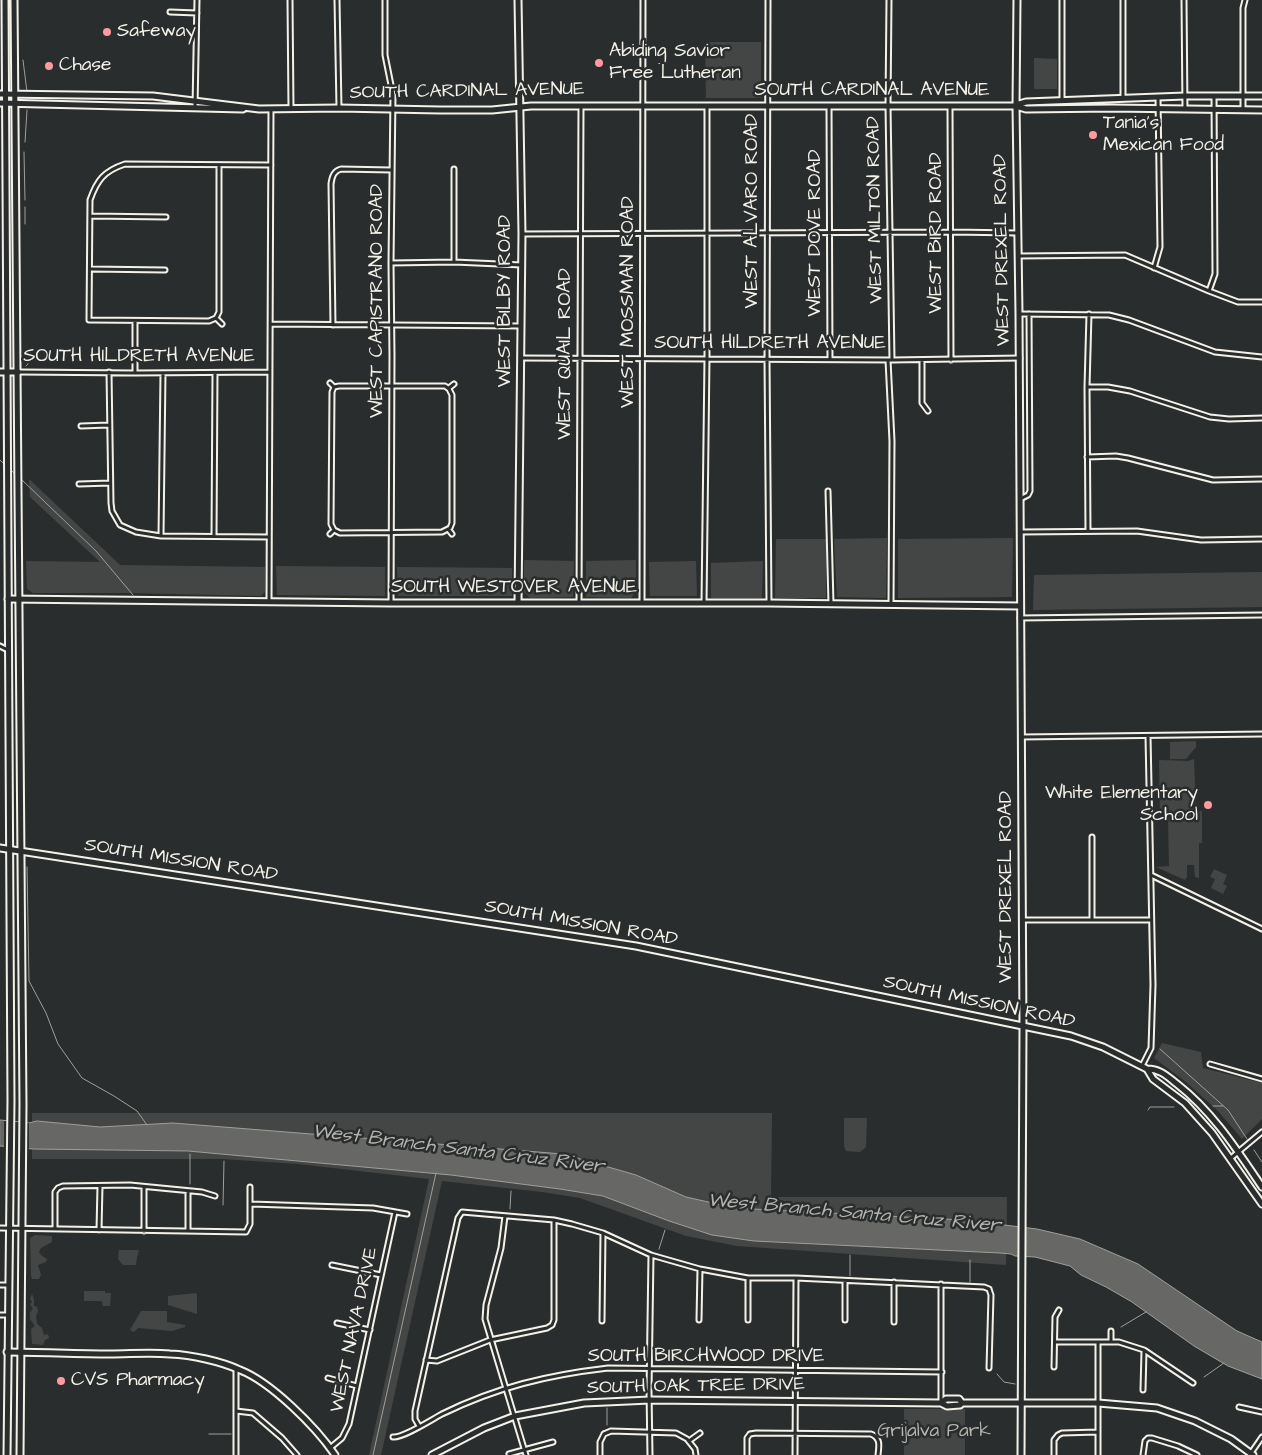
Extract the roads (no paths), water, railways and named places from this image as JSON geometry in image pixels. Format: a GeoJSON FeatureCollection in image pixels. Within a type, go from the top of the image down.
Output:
{"type":"FeatureCollection","features":[{"type":"Feature","properties":{"kind":"main road"},"geometry":{"type":"LineString","coordinates":[[4,0],[2,103],[8,372],[11,1121],[7,1455]]}},
{"type":"Feature","properties":{"kind":"main road"},"geometry":{"type":"LineString","coordinates":[[14,0],[23,1122],[20,1455]]}},
{"type":"Feature","properties":{"kind":"main road","name":"WEST BILBY ROAD"},"geometry":{"type":"LineString","coordinates":[[518,0],[522,234],[518,603]]}},
{"type":"Feature","properties":{"kind":"main road","name":"WEST DREXEL ROAD"},"geometry":{"type":"LineString","coordinates":[[1017,0],[1016,106],[1020,358],[1023,1027],[1021,1455]]}},
{"type":"Feature","properties":{"kind":"main road","name":"SOUTH CARDINAL AVENUE"},"geometry":{"type":"LineString","coordinates":[[2,94],[131,96],[195,100],[248,108],[271,109],[492,110],[520,107],[581,106],[1016,106],[1026,109],[1262,110]]}},
{"type":"Feature","properties":{"kind":"main road","name":"SOUTH CARDINAL AVENUE"},"geometry":{"type":"LineString","coordinates":[[1016,106],[1025,102],[1123,98],[1262,96]]}},
{"type":"Feature","properties":{"kind":"main road","name":"SOUTH CARDINAL AVENUE"},"geometry":{"type":"LineString","coordinates":[[2,103],[138,105],[235,110],[248,108]]}},
{"type":"Feature","properties":{"kind":"main road"},"geometry":{"type":"LineString","coordinates":[[6,234],[17,235]]}},
{"type":"Feature","properties":{"kind":"main road"},"geometry":{"type":"LineString","coordinates":[[0,372],[8,372]]}},
{"type":"Feature","properties":{"kind":"main road","name":"SOUTH HILDRETH AVENUE"},"geometry":{"type":"LineString","coordinates":[[8,372],[18,372]]}},
{"type":"Feature","properties":{"kind":"main road","name":"SOUTH WESTOVER AVENUE"},"geometry":{"type":"LineString","coordinates":[[8,599],[1020,606]]}},
{"type":"Feature","properties":{"kind":"main road","name":"SOUTH MISSION ROAD"},"geometry":{"type":"LineString","coordinates":[[0,848],[636,946],[1060,1034],[1116,1052],[1145,1068],[1156,1069],[1192,1095],[1216,1121],[1262,1188]]}},
{"type":"Feature","properties":{"kind":"main road","name":"SOUTH MISSION ROAD"},"geometry":{"type":"LineString","coordinates":[[1145,1068],[1153,1079],[1185,1103],[1200,1119],[1231,1158],[1262,1204]]}},
{"type":"Feature","properties":{"kind":"main road"},"geometry":{"type":"LineString","coordinates":[[7,1352],[169,1354],[194,1357],[236,1368],[257,1378],[303,1417],[335,1455]]}},
{"type":"Feature","properties":{"kind":"main road","name":"SOUTH OAK TREE DRIVE"},"geometry":{"type":"LineString","coordinates":[[432,1455],[484,1428],[515,1416],[584,1403],[650,1400],[941,1402],[946,1399],[959,1399],[962,1403],[1098,1403],[1157,1408],[1195,1421],[1230,1439],[1251,1454]]}},
{"type":"Feature","properties":{"kind":"street"},"geometry":{"type":"LineString","coordinates":[[195,108],[197,0]]}},
{"type":"Feature","properties":{"kind":"street"},"geometry":{"type":"LineString","coordinates":[[290,0],[291,108]]}},
{"type":"Feature","properties":{"kind":"street"},"geometry":{"type":"LineString","coordinates":[[338,0],[339,108]]}},
{"type":"Feature","properties":{"kind":"street","name":"WEST CAPISTRANO ROAD"},"geometry":{"type":"LineString","coordinates":[[385,0],[385,55],[391,81],[393,110],[391,170],[391,602]]}},
{"type":"Feature","properties":{"kind":"street","name":"WEST MOSSMAN ROAD"},"geometry":{"type":"LineString","coordinates":[[642,604],[643,0]]}},
{"type":"Feature","properties":{"kind":"street","name":"WEST ALVARO ROAD"},"geometry":{"type":"LineString","coordinates":[[768,0],[767,359],[769,603]]}},
{"type":"Feature","properties":{"kind":"street","name":"WEST MILTON ROAD"},"geometry":{"type":"LineString","coordinates":[[889,0],[888,106],[892,441],[891,605]]}},
{"type":"Feature","properties":{"kind":"street"},"geometry":{"type":"LineString","coordinates":[[1062,0],[1062,101]]}},
{"type":"Feature","properties":{"kind":"street"},"geometry":{"type":"LineString","coordinates":[[1123,0],[1123,98]]}},
{"type":"Feature","properties":{"kind":"street"},"geometry":{"type":"LineString","coordinates":[[1184,0],[1185,110]]}},
{"type":"Feature","properties":{"kind":"street"},"geometry":{"type":"LineString","coordinates":[[1242,110],[1243,8],[1245,0]]}},
{"type":"Feature","properties":{"kind":"street"},"geometry":{"type":"LineString","coordinates":[[170,12],[197,13]]}},
{"type":"Feature","properties":{"kind":"street"},"geometry":{"type":"LineString","coordinates":[[1209,291],[1215,274],[1214,96]]}},
{"type":"Feature","properties":{"kind":"street"},"geometry":{"type":"LineString","coordinates":[[1154,268],[1160,247],[1158,97]]}},
{"type":"Feature","properties":{"kind":"street","name":"WEST QUAIL ROAD"},"geometry":{"type":"LineString","coordinates":[[579,603],[581,106]]}},
{"type":"Feature","properties":{"kind":"street"},"geometry":{"type":"LineString","coordinates":[[704,604],[707,358],[707,106]]}},
{"type":"Feature","properties":{"kind":"street","name":"WEST DOVE ROAD"},"geometry":{"type":"LineString","coordinates":[[829,106],[830,359]]}},
{"type":"Feature","properties":{"kind":"street","name":"WEST BIRD ROAD"},"geometry":{"type":"LineString","coordinates":[[950,107],[951,360]]}},
{"type":"Feature","properties":{"kind":"street"},"geometry":{"type":"LineString","coordinates":[[269,602],[271,109]]}},
{"type":"Feature","properties":{"kind":"street"},"geometry":{"type":"LineString","coordinates":[[219,164],[219,312],[216,318],[209,321],[90,320],[90,200],[100,180],[110,169],[124,164],[219,164],[271,165]]}},
{"type":"Feature","properties":{"kind":"street"},"geometry":{"type":"LineString","coordinates":[[333,326],[332,176],[341,169],[391,170]]}},
{"type":"Feature","properties":{"kind":"street"},"geometry":{"type":"LineString","coordinates":[[454,169],[454,262]]}},
{"type":"Feature","properties":{"kind":"street"},"geometry":{"type":"LineString","coordinates":[[91,216],[166,217]]}},
{"type":"Feature","properties":{"kind":"street"},"geometry":{"type":"LineString","coordinates":[[522,234],[707,232],[1018,233]]}},
{"type":"Feature","properties":{"kind":"street"},"geometry":{"type":"LineString","coordinates":[[1018,256],[1125,255],[1238,302],[1262,302]]}},
{"type":"Feature","properties":{"kind":"street"},"geometry":{"type":"LineString","coordinates":[[391,263],[454,262],[522,265]]}},
{"type":"Feature","properties":{"kind":"street"},"geometry":{"type":"LineString","coordinates":[[91,269],[165,270]]}},
{"type":"Feature","properties":{"kind":"street"},"geometry":{"type":"LineString","coordinates":[[1019,314],[1109,315],[1129,320],[1215,352],[1262,357]]}},
{"type":"Feature","properties":{"kind":"street","name":"WEST DREXEL ROAD"},"geometry":{"type":"LineString","coordinates":[[1020,499],[1028,495],[1030,491],[1029,314]]}},
{"type":"Feature","properties":{"kind":"street"},"geometry":{"type":"LineString","coordinates":[[1088,314],[1088,531]]}},
{"type":"Feature","properties":{"kind":"street"},"geometry":{"type":"LineString","coordinates":[[216,318],[222,324]]}},
{"type":"Feature","properties":{"kind":"street"},"geometry":{"type":"LineString","coordinates":[[135,321],[135,373]]}},
{"type":"Feature","properties":{"kind":"street","name":"SOUTH HILDRETH AVENUE"},"geometry":{"type":"LineString","coordinates":[[271,324],[333,326],[520,326]]}},
{"type":"Feature","properties":{"kind":"street","name":"SOUTH HILDRETH AVENUE"},"geometry":{"type":"LineString","coordinates":[[520,358],[951,360],[1020,358]]}},
{"type":"Feature","properties":{"kind":"street"},"geometry":{"type":"LineString","coordinates":[[922,360],[922,403],[928,411]]}},
{"type":"Feature","properties":{"kind":"street","name":"SOUTH HILDRETH AVENUE"},"geometry":{"type":"LineString","coordinates":[[18,372],[270,372]]}},
{"type":"Feature","properties":{"kind":"street"},"geometry":{"type":"LineString","coordinates":[[109,372],[110,483],[112,510],[120,525],[136,532],[161,536],[268,537]]}},
{"type":"Feature","properties":{"kind":"street"},"geometry":{"type":"LineString","coordinates":[[161,536],[162,373]]}},
{"type":"Feature","properties":{"kind":"street"},"geometry":{"type":"LineString","coordinates":[[214,536],[215,373]]}},
{"type":"Feature","properties":{"kind":"street"},"geometry":{"type":"LineString","coordinates":[[330,383],[334,387]]}},
{"type":"Feature","properties":{"kind":"street"},"geometry":{"type":"LineString","coordinates":[[449,388],[454,384]]}},
{"type":"Feature","properties":{"kind":"street"},"geometry":{"type":"LineString","coordinates":[[445,386],[449,388],[452,395],[452,523],[448,529],[442,532],[340,533],[334,530],[331,524],[332,392],[334,387],[445,386]]}},
{"type":"Feature","properties":{"kind":"street"},"geometry":{"type":"LineString","coordinates":[[1087,387],[1108,387],[1130,391],[1210,417],[1229,419],[1262,418]]}},
{"type":"Feature","properties":{"kind":"street"},"geometry":{"type":"LineString","coordinates":[[81,426],[109,425]]}},
{"type":"Feature","properties":{"kind":"street"},"geometry":{"type":"LineString","coordinates":[[1087,457],[1128,458],[1213,480],[1262,480]]}},
{"type":"Feature","properties":{"kind":"street"},"geometry":{"type":"LineString","coordinates":[[79,484],[110,483]]}},
{"type":"Feature","properties":{"kind":"street"},"geometry":{"type":"LineString","coordinates":[[828,491],[831,605]]}},
{"type":"Feature","properties":{"kind":"street"},"geometry":{"type":"LineString","coordinates":[[448,529],[452,534]]}},
{"type":"Feature","properties":{"kind":"street"},"geometry":{"type":"LineString","coordinates":[[330,534],[334,530]]}},
{"type":"Feature","properties":{"kind":"street"},"geometry":{"type":"LineString","coordinates":[[1020,532],[1136,531],[1201,540],[1262,539]]}},
{"type":"Feature","properties":{"kind":"street"},"geometry":{"type":"LineString","coordinates":[[1020,618],[1262,615]]}},
{"type":"Feature","properties":{"kind":"street"},"geometry":{"type":"LineString","coordinates":[[0,646],[8,650]]}},
{"type":"Feature","properties":{"kind":"street"},"geometry":{"type":"LineString","coordinates":[[1021,737],[1262,734]]}},
{"type":"Feature","properties":{"kind":"street"},"geometry":{"type":"LineString","coordinates":[[1145,1068],[1151,1048],[1153,984],[1148,736]]}},
{"type":"Feature","properties":{"kind":"street"},"geometry":{"type":"LineString","coordinates":[[1092,837],[1092,920]]}},
{"type":"Feature","properties":{"kind":"street"},"geometry":{"type":"LineString","coordinates":[[1151,875],[1262,930]]}},
{"type":"Feature","properties":{"kind":"street"},"geometry":{"type":"LineString","coordinates":[[1022,920],[1152,920]]}},
{"type":"Feature","properties":{"kind":"street"},"geometry":{"type":"LineString","coordinates":[[1210,1064],[1262,1078]]}},
{"type":"Feature","properties":{"kind":"street"},"geometry":{"type":"LineString","coordinates":[[1231,1158],[1262,1132]]}},
{"type":"Feature","properties":{"kind":"street"},"geometry":{"type":"LineString","coordinates":[[99,1230],[100,1186]]}},
{"type":"Feature","properties":{"kind":"street"},"geometry":{"type":"LineString","coordinates":[[55,1229],[55,1193],[57,1187],[144,1186],[202,1192],[215,1196]]}},
{"type":"Feature","properties":{"kind":"street"},"geometry":{"type":"LineString","coordinates":[[144,1186],[144,1231]]}},
{"type":"Feature","properties":{"kind":"street"},"geometry":{"type":"LineString","coordinates":[[0,1228],[22,1230],[246,1232],[249,1229],[250,1187]]}},
{"type":"Feature","properties":{"kind":"street"},"geometry":{"type":"LineString","coordinates":[[188,1191],[188,1231]]}},
{"type":"Feature","properties":{"kind":"street"},"geometry":{"type":"LineString","coordinates":[[250,1204],[373,1208],[407,1214]]}},
{"type":"Feature","properties":{"kind":"street","name":"WEST NAVA DRIVE"},"geometry":{"type":"LineString","coordinates":[[330,1448],[342,1438],[346,1431],[395,1212]]}},
{"type":"Feature","properties":{"kind":"street"},"geometry":{"type":"LineString","coordinates":[[419,1426],[414,1415],[426,1360],[458,1218],[461,1213],[467,1212],[554,1220],[603,1233],[651,1255],[700,1269],[748,1278],[796,1278],[984,1286],[990,1288],[991,1295],[989,1368]]}},
{"type":"Feature","properties":{"kind":"street"},"geometry":{"type":"LineString","coordinates":[[505,1216],[501,1248],[486,1306],[485,1319],[526,1455]]}},
{"type":"Feature","properties":{"kind":"street"},"geometry":{"type":"LineString","coordinates":[[426,1360],[437,1361],[490,1340],[554,1325],[554,1220]]}},
{"type":"Feature","properties":{"kind":"street"},"geometry":{"type":"LineString","coordinates":[[602,1321],[603,1233]]}},
{"type":"Feature","properties":{"kind":"street"},"geometry":{"type":"LineString","coordinates":[[650,1455],[651,1255]]}},
{"type":"Feature","properties":{"kind":"street"},"geometry":{"type":"LineString","coordinates":[[332,1265],[381,1276]]}},
{"type":"Feature","properties":{"kind":"street"},"geometry":{"type":"LineString","coordinates":[[700,1269],[700,1320]]}},
{"type":"Feature","properties":{"kind":"street"},"geometry":{"type":"LineString","coordinates":[[748,1278],[748,1320]]}},
{"type":"Feature","properties":{"kind":"street"},"geometry":{"type":"LineString","coordinates":[[795,1455],[796,1278]]}},
{"type":"Feature","properties":{"kind":"street"},"geometry":{"type":"LineString","coordinates":[[845,1281],[845,1320]]}},
{"type":"Feature","properties":{"kind":"street"},"geometry":{"type":"LineString","coordinates":[[894,1282],[894,1322]]}},
{"type":"Feature","properties":{"kind":"street"},"geometry":{"type":"LineString","coordinates":[[941,1402],[942,1284]]}},
{"type":"Feature","properties":{"kind":"street"},"geometry":{"type":"LineString","coordinates":[[0,1285],[9,1285]]}},
{"type":"Feature","properties":{"kind":"street"},"geometry":{"type":"LineString","coordinates":[[1054,1367],[1055,1317],[1059,1310]]}},
{"type":"Feature","properties":{"kind":"street"},"geometry":{"type":"LineString","coordinates":[[0,1315],[8,1315]]}},
{"type":"Feature","properties":{"kind":"street"},"geometry":{"type":"LineString","coordinates":[[338,1323],[370,1330]]}},
{"type":"Feature","properties":{"kind":"street"},"geometry":{"type":"LineString","coordinates":[[1110,1342],[1111,1332]]}},
{"type":"Feature","properties":{"kind":"street"},"geometry":{"type":"LineString","coordinates":[[1055,1342],[1119,1342],[1144,1350],[1193,1383]]}},
{"type":"Feature","properties":{"kind":"street"},"geometry":{"type":"LineString","coordinates":[[1098,1342],[1098,1455]]}},
{"type":"Feature","properties":{"kind":"street"},"geometry":{"type":"LineString","coordinates":[[1143,1390],[1144,1350]]}},
{"type":"Feature","properties":{"kind":"street"},"geometry":{"type":"LineString","coordinates":[[0,1352],[7,1352]]}},
{"type":"Feature","properties":{"kind":"street"},"geometry":{"type":"LineString","coordinates":[[236,1368],[236,1455]]}},
{"type":"Feature","properties":{"kind":"street","name":"SOUTH BIRCHWOOD DRIVE"},"geometry":{"type":"LineString","coordinates":[[393,1437],[402,1436],[468,1401],[539,1378],[582,1371],[608,1368],[649,1368],[942,1372]]}},
{"type":"Feature","properties":{"kind":"street"},"geometry":{"type":"LineString","coordinates":[[328,1378],[357,1386]]}},
{"type":"Feature","properties":{"kind":"street"},"geometry":{"type":"LineString","coordinates":[[1240,1407],[1262,1412]]}},
{"type":"Feature","properties":{"kind":"street"},"geometry":{"type":"LineString","coordinates":[[236,1411],[252,1413],[282,1438],[297,1455]]}},
{"type":"Feature","properties":{"kind":"street"},"geometry":{"type":"LineString","coordinates":[[600,1455],[602,1433],[611,1432],[676,1433],[689,1441],[695,1449],[696,1455]]}},
{"type":"Feature","properties":{"kind":"street"},"geometry":{"type":"LineString","coordinates":[[1054,1455],[1056,1433],[1098,1432]]}},
{"type":"Feature","properties":{"kind":"street"},"geometry":{"type":"LineString","coordinates":[[689,1441],[700,1433]]}},
{"type":"Feature","properties":{"kind":"street"},"geometry":{"type":"LineString","coordinates":[[747,1455],[747,1438],[749,1433],[868,1433],[877,1436],[879,1440],[878,1455]]}},
{"type":"Feature","properties":{"kind":"street"},"geometry":{"type":"LineString","coordinates":[[1251,1454],[1262,1437]]}},
{"type":"Feature","properties":{"kind":"street"},"geometry":{"type":"LineString","coordinates":[[1143,1455],[1145,1439],[1157,1439],[1197,1455]]}},
{"type":"Feature","properties":{"kind":"street"},"geometry":{"type":"LineString","coordinates":[[509,1454],[553,1442]]}},
{"type":"Feature","properties":{"kind":"water","name":"West Branch Santa Cruz River"},"geometry":{"type":"Polygon","coordinates":[[[0,1120],[29,1123],[37,1121],[100,1127],[173,1123],[563,1154],[636,1175],[686,1197],[735,1208],[963,1220],[1037,1229],[1080,1239],[1138,1264],[1237,1331],[1262,1342],[1262,1379],[1228,1366],[1194,1346],[1132,1302],[1081,1275],[1070,1266],[1035,1257],[1000,1253],[754,1241],[712,1235],[603,1196],[451,1175],[188,1151],[33,1149],[0,1146],[0,1120]]]}},
{"type":"Feature","properties":{"kind":"waterway"},"geometry":{"type":"LineString","coordinates":[[23,60],[27,92]]}},
{"type":"Feature","properties":{"kind":"waterway"},"geometry":{"type":"LineString","coordinates":[[25,142],[27,110]]}},
{"type":"Feature","properties":{"kind":"waterway"},"geometry":{"type":"LineString","coordinates":[[24,152],[25,200]]}},
{"type":"Feature","properties":{"kind":"waterway"},"geometry":{"type":"LineString","coordinates":[[25,207],[25,224]]}},
{"type":"Feature","properties":{"kind":"waterway"},"geometry":{"type":"LineString","coordinates":[[26,366],[28,364],[27,351]]}},
{"type":"Feature","properties":{"kind":"waterway"},"geometry":{"type":"LineString","coordinates":[[0,460],[5,465]]}},
{"type":"Feature","properties":{"kind":"waterway"},"geometry":{"type":"LineString","coordinates":[[10,469],[16,475]]}},
{"type":"Feature","properties":{"kind":"waterway"},"geometry":{"type":"LineString","coordinates":[[21,479],[96,551],[133,595]]}},
{"type":"Feature","properties":{"kind":"waterway"},"geometry":{"type":"LineString","coordinates":[[27,867],[29,981],[46,1013],[58,1044],[82,1078],[137,1111],[147,1125]]}},
{"type":"Feature","properties":{"kind":"waterway"},"geometry":{"type":"LineString","coordinates":[[1160,1049],[1228,1110],[1247,1139]]}},
{"type":"Feature","properties":{"kind":"waterway"},"geometry":{"type":"LineString","coordinates":[[1213,1106],[1223,1106]]}},
{"type":"Feature","properties":{"kind":"waterway"},"geometry":{"type":"LineString","coordinates":[[1148,1110],[1150,1107],[1174,1107]]}},
{"type":"Feature","properties":{"kind":"waterway"},"geometry":{"type":"LineString","coordinates":[[1254,1150],[1262,1162]]}},
{"type":"Feature","properties":{"kind":"waterway"},"geometry":{"type":"LineString","coordinates":[[190,1154],[190,1184]]}},
{"type":"Feature","properties":{"kind":"waterway"},"geometry":{"type":"LineString","coordinates":[[223,1205],[224,1161]]}},
{"type":"Feature","properties":{"kind":"waterway"},"geometry":{"type":"LineString","coordinates":[[373,1455],[436,1173]]}},
{"type":"Feature","properties":{"kind":"waterway"},"geometry":{"type":"LineString","coordinates":[[510,1209],[511,1191]]}},
{"type":"Feature","properties":{"kind":"waterway"},"geometry":{"type":"LineString","coordinates":[[659,1249],[665,1230]]}},
{"type":"Feature","properties":{"kind":"waterway"},"geometry":{"type":"LineString","coordinates":[[850,1255],[850,1276]]}},
{"type":"Feature","properties":{"kind":"waterway"},"geometry":{"type":"LineString","coordinates":[[970,1260],[970,1282]]}},
{"type":"Feature","properties":{"kind":"waterway"},"geometry":{"type":"LineString","coordinates":[[1121,1327],[1146,1312]]}},
{"type":"Feature","properties":{"kind":"waterway"},"geometry":{"type":"LineString","coordinates":[[1204,1377],[1224,1363]]}},
{"type":"Feature","properties":{"kind":"waterway"},"geometry":{"type":"LineString","coordinates":[[997,1374],[1004,1382],[1015,1384]]}},
{"type":"Feature","properties":{"kind":"waterway"},"geometry":{"type":"LineString","coordinates":[[607,1408],[607,1425]]}},
{"type":"Feature","properties":{"kind":"waterway"},"geometry":{"type":"LineString","coordinates":[[209,1434],[231,1434]]}},
{"type":"Feature","properties":{"kind":"place","name":"Safeway"},"geometry":{"type":"Point","coordinates":[107,32]}},
{"type":"Feature","properties":{"kind":"place","name":"Abiding Savior Free Lutheran"},"geometry":{"type":"Point","coordinates":[599,63]}},
{"type":"Feature","properties":{"kind":"place","name":"Chase"},"geometry":{"type":"Point","coordinates":[49,66]}},
{"type":"Feature","properties":{"kind":"place","name":"Tania's Mexican Food"},"geometry":{"type":"Point","coordinates":[1093,135]}},
{"type":"Feature","properties":{"kind":"place","name":"White Elementary School"},"geometry":{"type":"Point","coordinates":[1208,805]}},
{"type":"Feature","properties":{"kind":"place","name":"CVS Pharmacy"},"geometry":{"type":"Point","coordinates":[61,1381]}},
{"type":"Feature","properties":{"kind":"park label","name":"Grijalva Park"},"geometry":{"type":"Point","coordinates":[934,1432]}}]}
